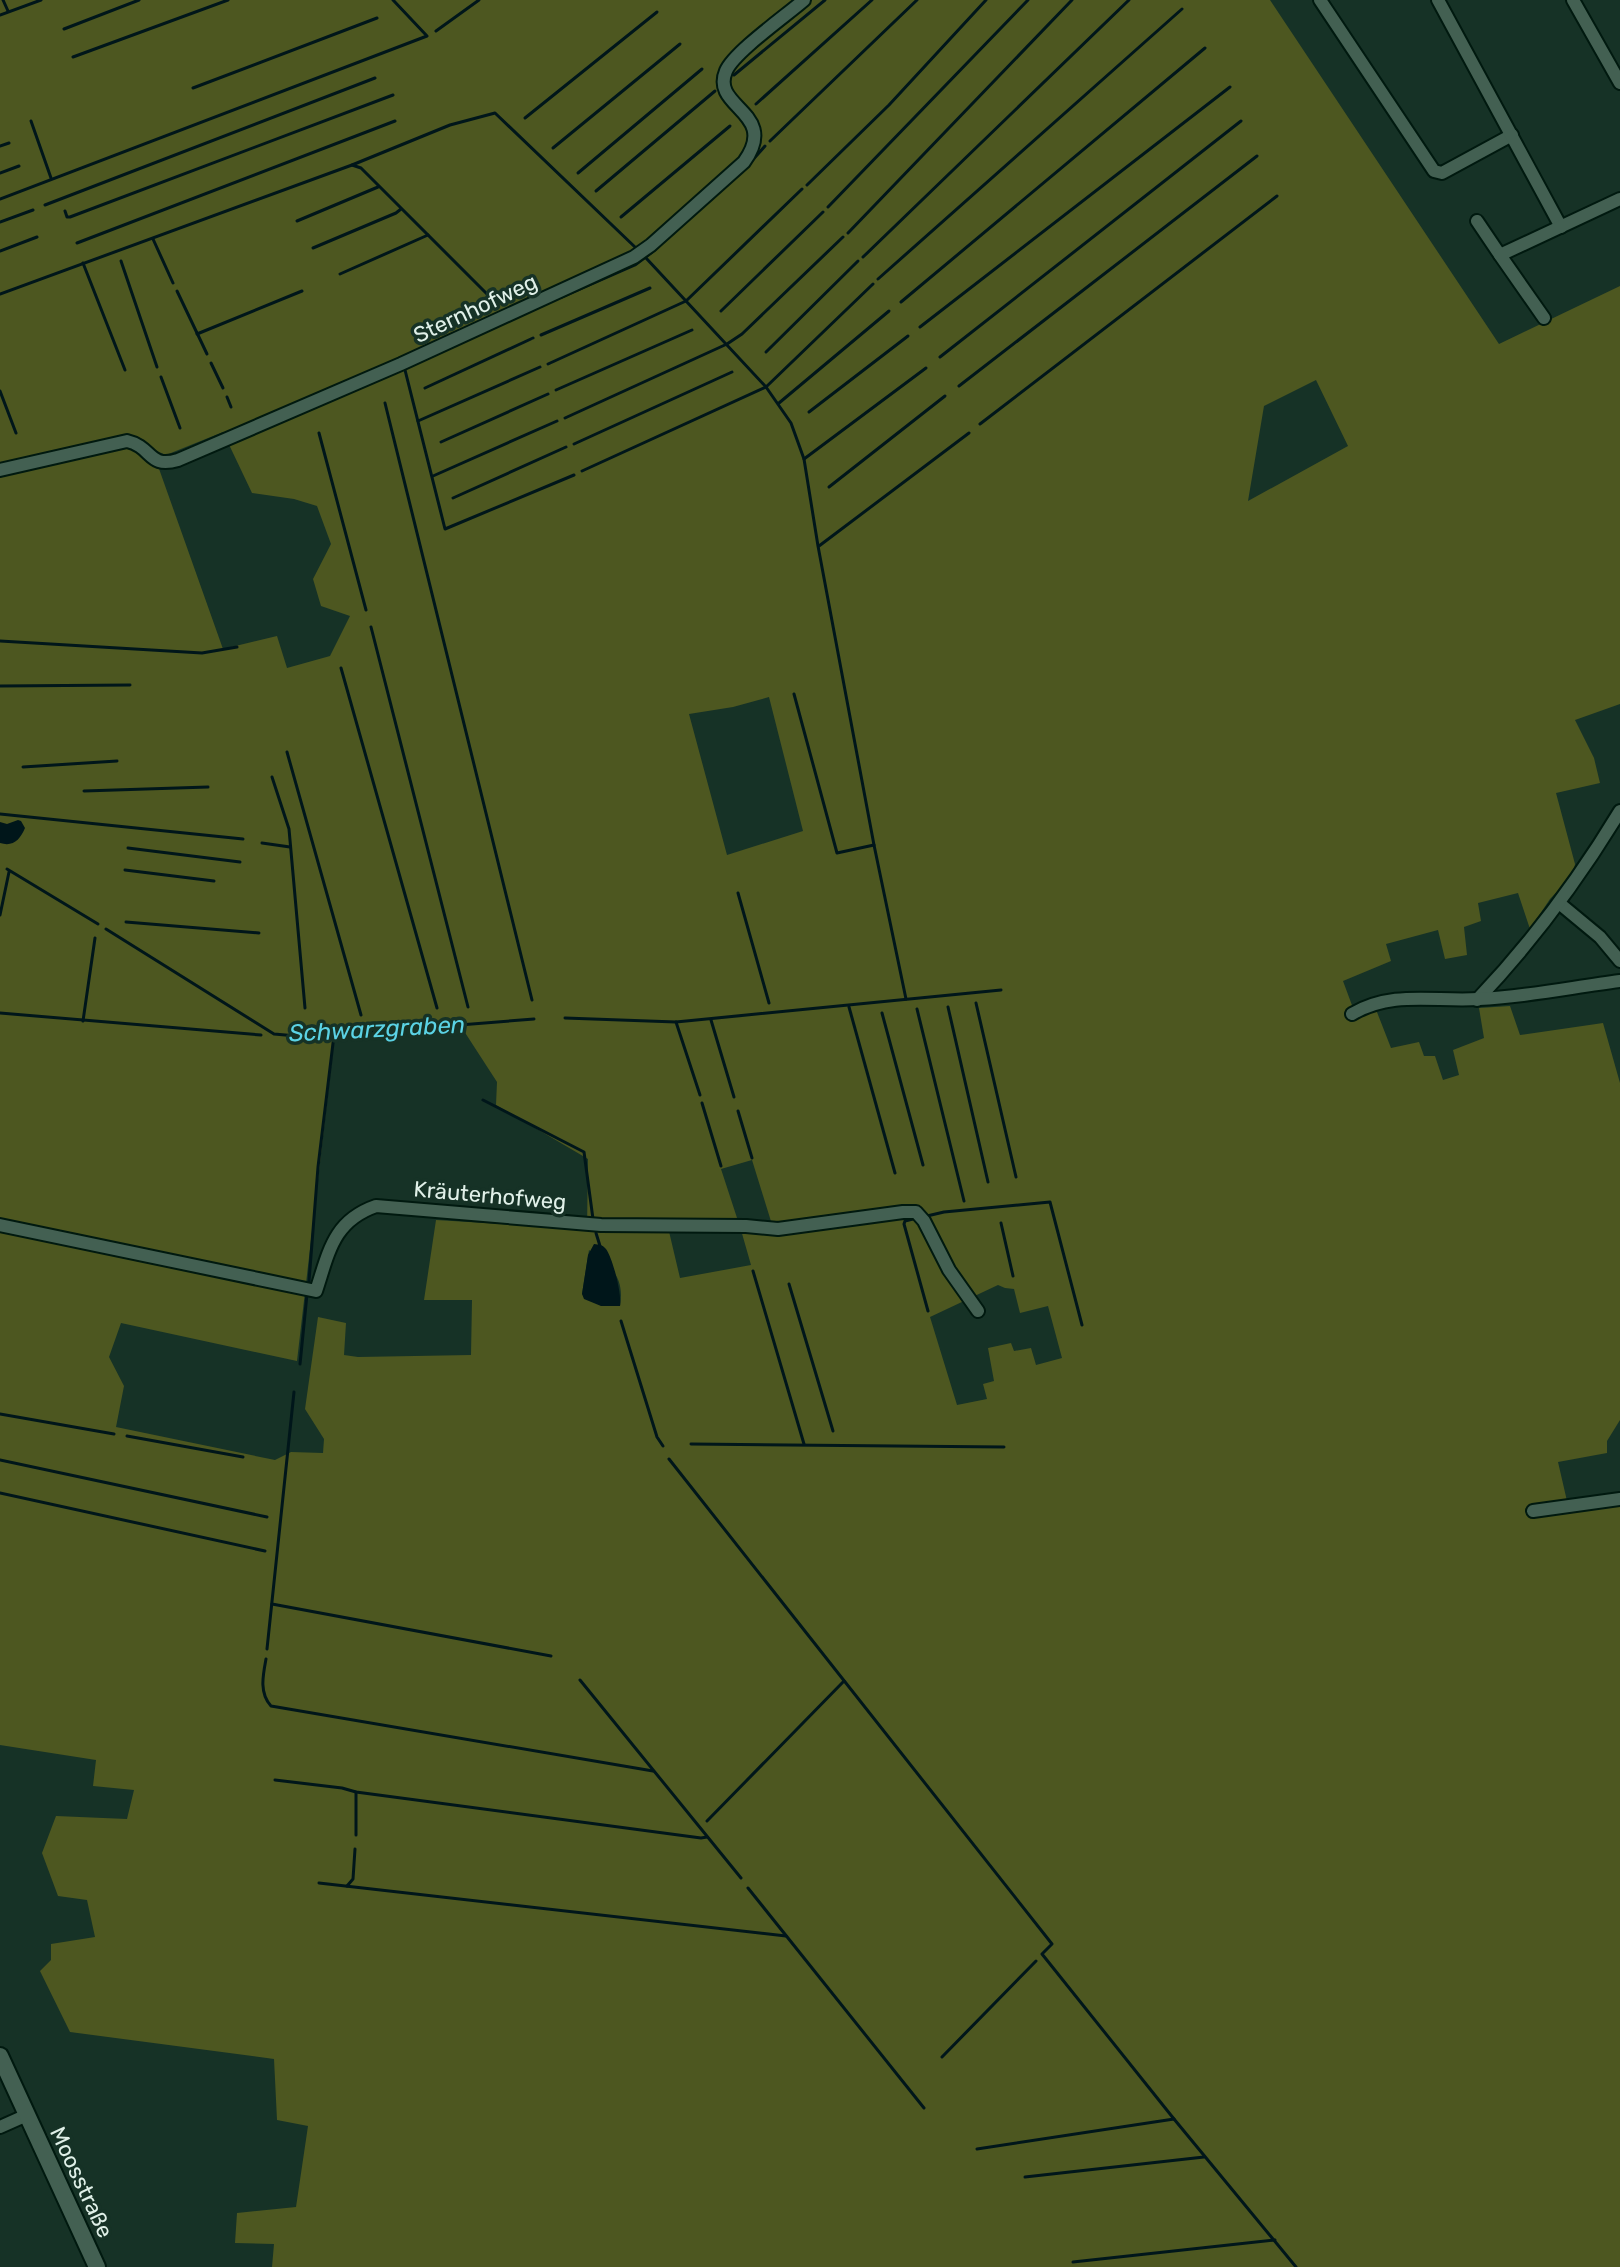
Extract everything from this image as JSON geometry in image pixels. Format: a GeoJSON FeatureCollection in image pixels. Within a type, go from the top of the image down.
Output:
{"type":"FeatureCollection","features":[{"type":"Feature","properties":{"kind":"street","name":"Sternhofweg"},"geometry":{"type":"LineString","coordinates":[[0,470],[127,441],[139,444],[157,462],[178,460],[401,364],[634,257],[744,162],[753,150],[757,137],[752,122],[733,101],[725,86],[725,73],[734,59],[804,0]]}},
{"type":"Feature","properties":{"kind":"street"},"geometry":{"type":"LineString","coordinates":[[1320,0],[1434,171],[1442,173],[1512,135]]}},
{"type":"Feature","properties":{"kind":"street"},"geometry":{"type":"LineString","coordinates":[[1438,0],[1561,227]]}},
{"type":"Feature","properties":{"kind":"street"},"geometry":{"type":"LineString","coordinates":[[1573,0],[1620,83]]}},
{"type":"Feature","properties":{"kind":"street"},"geometry":{"type":"LineString","coordinates":[[1500,255],[1620,199]]}},
{"type":"Feature","properties":{"kind":"street"},"geometry":{"type":"LineString","coordinates":[[1477,221],[1544,318]]}},
{"type":"Feature","properties":{"kind":"street"},"geometry":{"type":"LineString","coordinates":[[1477,1000],[1559,903],[1620,811]]}},
{"type":"Feature","properties":{"kind":"street"},"geometry":{"type":"LineString","coordinates":[[1559,903],[1600,937],[1620,961]]}},
{"type":"Feature","properties":{"kind":"street"},"geometry":{"type":"LineString","coordinates":[[1352,1014],[1375,1004],[1415,997],[1477,1000],[1620,981]]}},
{"type":"Feature","properties":{"kind":"street","name":"Kräuterhofweg"},"geometry":{"type":"LineString","coordinates":[[0,1225],[316,1291],[340,1228],[359,1211],[376,1206],[601,1225],[778,1229],[916,1212],[924,1221],[949,1270],[978,1311]]}},
{"type":"Feature","properties":{"kind":"street"},"geometry":{"type":"LineString","coordinates":[[1533,1511],[1620,1499]]}},
{"type":"Feature","properties":{"kind":"street","name":"Moosstraße"},"geometry":{"type":"LineString","coordinates":[[0,2056],[97,2267]]}},
{"type":"Feature","properties":{"kind":"street","name":"Moosstraße"},"geometry":{"type":"LineString","coordinates":[[0,2127],[27,2115]]}},
{"type":"Feature","properties":{"kind":"green space"},"geometry":{"type":"Polygon","coordinates":[[[0,0],[1270,0],[1499,344],[1620,286],[1620,704],[1575,720],[1594,758],[1600,783],[1556,793],[1575,864],[1573,875],[1550,899],[1530,929],[1518,893],[1478,903],[1481,921],[1464,927],[1467,955],[1445,959],[1438,930],[1386,944],[1391,961],[1343,981],[1353,1008],[1375,1007],[1391,1048],[1419,1042],[1424,1056],[1435,1056],[1443,1080],[1459,1075],[1453,1050],[1484,1038],[1479,1008],[1510,1006],[1520,1035],[1603,1023],[1620,1083],[1620,1420],[1607,1441],[1607,1453],[1558,1462],[1567,1501],[1620,1495],[1620,2267],[272,2267],[274,2244],[235,2243],[237,2213],[296,2207],[308,2126],[277,2120],[274,2059],[70,2032],[40,1971],[51,1960],[51,1944],[95,1937],[87,1900],[58,1896],[42,1853],[56,1816],[127,1819],[134,1790],[93,1786],[96,1760],[0,1745],[0,0]],[[1316,380],[1264,406],[1248,501],[1348,446],[1316,380]],[[223,432],[166,455],[152,449],[223,649],[277,636],[287,668],[330,656],[350,616],[321,606],[313,579],[331,544],[317,506],[252,493],[223,432]],[[769,697],[689,714],[727,855],[803,831],[769,697]],[[462,1028],[335,1033],[297,1361],[121,1323],[109,1357],[124,1386],[116,1427],[275,1460],[291,1452],[323,1453],[324,1439],[305,1409],[318,1317],[346,1323],[344,1355],[471,1355],[472,1300],[424,1300],[436,1220],[587,1229],[588,1159],[496,1105],[497,1082],[462,1028]],[[752,1160],[721,1169],[739,1224],[667,1223],[680,1278],[751,1265],[741,1230],[774,1231],[752,1160]],[[589,1250],[582,1294],[602,1306],[620,1306],[620,1287],[609,1267],[589,1250]],[[998,1285],[930,1317],[957,1405],[987,1399],[983,1384],[994,1381],[988,1348],[1011,1343],[1014,1351],[1031,1348],[1036,1365],[1062,1358],[1048,1306],[1020,1313],[1014,1289],[998,1285]]]}},
{"type":"Feature","properties":{"kind":"shaded area"},"geometry":{"type":"Polygon","coordinates":[[[18,820],[25,828],[21,836],[16,842],[0,843],[0,822],[7,824],[18,820]]]}},
{"type":"Feature","properties":{"kind":"shaded area"},"geometry":{"type":"Polygon","coordinates":[[[594,1244],[603,1246],[609,1254],[620,1306],[601,1306],[584,1299],[582,1294],[588,1255],[594,1244]]]}},
{"type":"Feature","properties":{"kind":"waterway"},"geometry":{"type":"LineString","coordinates":[[3,0],[8,11]]}},
{"type":"Feature","properties":{"kind":"waterway"},"geometry":{"type":"LineString","coordinates":[[0,15],[41,0]]}},
{"type":"Feature","properties":{"kind":"waterway"},"geometry":{"type":"LineString","coordinates":[[64,29],[139,0]]}},
{"type":"Feature","properties":{"kind":"waterway"},"geometry":{"type":"LineString","coordinates":[[73,57],[228,0]]}},
{"type":"Feature","properties":{"kind":"waterway"},"geometry":{"type":"LineString","coordinates":[[0,199],[427,36],[393,0]]}},
{"type":"Feature","properties":{"kind":"waterway"},"geometry":{"type":"LineString","coordinates":[[436,31],[479,0]]}},
{"type":"Feature","properties":{"kind":"waterway"},"geometry":{"type":"LineString","coordinates":[[734,75],[825,0]]}},
{"type":"Feature","properties":{"kind":"waterway"},"geometry":{"type":"LineString","coordinates":[[756,104],[872,0]]}},
{"type":"Feature","properties":{"kind":"waterway"},"geometry":{"type":"LineString","coordinates":[[770,141],[917,0]]}},
{"type":"Feature","properties":{"kind":"waterway"},"geometry":{"type":"LineString","coordinates":[[807,185],[889,105],[986,0]]}},
{"type":"Feature","properties":{"kind":"waterway"},"geometry":{"type":"LineString","coordinates":[[828,207],[1028,0]]}},
{"type":"Feature","properties":{"kind":"waterway"},"geometry":{"type":"LineString","coordinates":[[848,233],[1072,0]]}},
{"type":"Feature","properties":{"kind":"waterway"},"geometry":{"type":"LineString","coordinates":[[863,257],[1129,0]]}},
{"type":"Feature","properties":{"kind":"waterway"},"geometry":{"type":"LineString","coordinates":[[878,279],[1182,9]]}},
{"type":"Feature","properties":{"kind":"waterway"},"geometry":{"type":"LineString","coordinates":[[525,118],[657,12]]}},
{"type":"Feature","properties":{"kind":"waterway"},"geometry":{"type":"LineString","coordinates":[[193,88],[377,18]]}},
{"type":"Feature","properties":{"kind":"waterway"},"geometry":{"type":"LineString","coordinates":[[553,148],[680,44]]}},
{"type":"Feature","properties":{"kind":"waterway"},"geometry":{"type":"LineString","coordinates":[[901,302],[1205,48]]}},
{"type":"Feature","properties":{"kind":"waterway"},"geometry":{"type":"LineString","coordinates":[[578,173],[702,69]]}},
{"type":"Feature","properties":{"kind":"waterway"},"geometry":{"type":"LineString","coordinates":[[45,205],[375,78]]}},
{"type":"Feature","properties":{"kind":"waterway"},"geometry":{"type":"LineString","coordinates":[[920,327],[1230,87]]}},
{"type":"Feature","properties":{"kind":"waterway"},"geometry":{"type":"LineString","coordinates":[[596,191],[715,91]]}},
{"type":"Feature","properties":{"kind":"waterway"},"geometry":{"type":"LineString","coordinates":[[65,211],[70,217],[393,95]]}},
{"type":"Feature","properties":{"kind":"waterway"},"geometry":{"type":"LineString","coordinates":[[0,294],[352,165],[450,125],[495,113],[636,248],[641,246]]}},
{"type":"Feature","properties":{"kind":"waterway"},"geometry":{"type":"LineString","coordinates":[[31,121],[51,178]]}},
{"type":"Feature","properties":{"kind":"waterway"},"geometry":{"type":"LineString","coordinates":[[77,243],[395,121]]}},
{"type":"Feature","properties":{"kind":"waterway"},"geometry":{"type":"LineString","coordinates":[[940,357],[1241,121]]}},
{"type":"Feature","properties":{"kind":"waterway"},"geometry":{"type":"LineString","coordinates":[[621,217],[730,126]]}},
{"type":"Feature","properties":{"kind":"waterway"},"geometry":{"type":"LineString","coordinates":[[0,146],[9,143]]}},
{"type":"Feature","properties":{"kind":"waterway"},"geometry":{"type":"LineString","coordinates":[[749,164],[765,146]]}},
{"type":"Feature","properties":{"kind":"waterway"},"geometry":{"type":"LineString","coordinates":[[959,386],[1257,156]]}},
{"type":"Feature","properties":{"kind":"waterway"},"geometry":{"type":"LineString","coordinates":[[352,165],[361,168],[498,305]]}},
{"type":"Feature","properties":{"kind":"waterway"},"geometry":{"type":"LineString","coordinates":[[0,173],[19,166]]}},
{"type":"Feature","properties":{"kind":"waterway"},"geometry":{"type":"LineString","coordinates":[[297,221],[378,187]]}},
{"type":"Feature","properties":{"kind":"waterway"},"geometry":{"type":"LineString","coordinates":[[548,364],[686,301],[802,189]]}},
{"type":"Feature","properties":{"kind":"waterway"},"geometry":{"type":"LineString","coordinates":[[980,424],[1277,196]]}},
{"type":"Feature","properties":{"kind":"waterway"},"geometry":{"type":"LineString","coordinates":[[313,248],[401,209]]}},
{"type":"Feature","properties":{"kind":"waterway"},"geometry":{"type":"LineString","coordinates":[[0,222],[33,210]]}},
{"type":"Feature","properties":{"kind":"waterway"},"geometry":{"type":"LineString","coordinates":[[721,311],[823,212]]}},
{"type":"Feature","properties":{"kind":"waterway"},"geometry":{"type":"LineString","coordinates":[[340,274],[428,235]]}},
{"type":"Feature","properties":{"kind":"waterway"},"geometry":{"type":"LineString","coordinates":[[0,251],[37,237]]}},
{"type":"Feature","properties":{"kind":"waterway"},"geometry":{"type":"LineString","coordinates":[[565,418],[727,344],[742,334],[843,237]]}},
{"type":"Feature","properties":{"kind":"waterway"},"geometry":{"type":"LineString","coordinates":[[153,239],[173,283]]}},
{"type":"Feature","properties":{"kind":"waterway"},"geometry":{"type":"LineString","coordinates":[[562,297],[635,265],[655,250]]}},
{"type":"Feature","properties":{"kind":"waterway"},"geometry":{"type":"LineString","coordinates":[[646,258],[766,387],[791,423],[804,459],[874,845],[906,999]]}},
{"type":"Feature","properties":{"kind":"waterway"},"geometry":{"type":"LineString","coordinates":[[121,261],[157,367]]}},
{"type":"Feature","properties":{"kind":"waterway"},"geometry":{"type":"LineString","coordinates":[[766,352],[858,261]]}},
{"type":"Feature","properties":{"kind":"waterway"},"geometry":{"type":"LineString","coordinates":[[83,263],[125,370]]}},
{"type":"Feature","properties":{"kind":"waterway"},"geometry":{"type":"LineString","coordinates":[[582,471],[766,387],[873,284]]}},
{"type":"Feature","properties":{"kind":"waterway"},"geometry":{"type":"LineString","coordinates":[[541,335],[650,288]]}},
{"type":"Feature","properties":{"kind":"waterway"},"geometry":{"type":"LineString","coordinates":[[177,291],[207,354]]}},
{"type":"Feature","properties":{"kind":"waterway"},"geometry":{"type":"LineString","coordinates":[[197,334],[302,291]]}},
{"type":"Feature","properties":{"kind":"waterway"},"geometry":{"type":"LineString","coordinates":[[779,403],[889,311]]}},
{"type":"Feature","properties":{"kind":"waterway"},"geometry":{"type":"LineString","coordinates":[[556,390],[692,330]]}},
{"type":"Feature","properties":{"kind":"waterway"},"geometry":{"type":"LineString","coordinates":[[809,412],[908,336]]}},
{"type":"Feature","properties":{"kind":"waterway"},"geometry":{"type":"LineString","coordinates":[[425,388],[533,338]]}},
{"type":"Feature","properties":{"kind":"waterway"},"geometry":{"type":"LineString","coordinates":[[211,363],[223,388]]}},
{"type":"Feature","properties":{"kind":"waterway"},"geometry":{"type":"LineString","coordinates":[[407,366],[405,370],[445,529],[574,475]]}},
{"type":"Feature","properties":{"kind":"waterway"},"geometry":{"type":"LineString","coordinates":[[418,421],[540,367]]}},
{"type":"Feature","properties":{"kind":"waterway"},"geometry":{"type":"LineString","coordinates":[[804,459],[926,368]]}},
{"type":"Feature","properties":{"kind":"waterway"},"geometry":{"type":"LineString","coordinates":[[574,444],[732,372]]}},
{"type":"Feature","properties":{"kind":"waterway"},"geometry":{"type":"LineString","coordinates":[[161,377],[180,428]]}},
{"type":"Feature","properties":{"kind":"waterway"},"geometry":{"type":"LineString","coordinates":[[0,391],[16,433]]}},
{"type":"Feature","properties":{"kind":"waterway"},"geometry":{"type":"LineString","coordinates":[[441,442],[548,394]]}},
{"type":"Feature","properties":{"kind":"waterway"},"geometry":{"type":"LineString","coordinates":[[829,487],[945,396]]}},
{"type":"Feature","properties":{"kind":"waterway"},"geometry":{"type":"LineString","coordinates":[[227,397],[231,407]]}},
{"type":"Feature","properties":{"kind":"waterway"},"geometry":{"type":"LineString","coordinates":[[385,403],[532,1000]]}},
{"type":"Feature","properties":{"kind":"waterway"},"geometry":{"type":"LineString","coordinates":[[433,476],[557,421]]}},
{"type":"Feature","properties":{"kind":"waterway"},"geometry":{"type":"LineString","coordinates":[[319,433],[366,610]]}},
{"type":"Feature","properties":{"kind":"waterway"},"geometry":{"type":"LineString","coordinates":[[819,546],[969,433]]}},
{"type":"Feature","properties":{"kind":"waterway"},"geometry":{"type":"LineString","coordinates":[[453,498],[566,447]]}},
{"type":"Feature","properties":{"kind":"waterway"},"geometry":{"type":"LineString","coordinates":[[371,627],[468,1007]]}},
{"type":"Feature","properties":{"kind":"waterway"},"geometry":{"type":"LineString","coordinates":[[0,641],[202,653],[237,647]]}},
{"type":"Feature","properties":{"kind":"waterway"},"geometry":{"type":"LineString","coordinates":[[341,668],[437,1008]]}},
{"type":"Feature","properties":{"kind":"waterway"},"geometry":{"type":"LineString","coordinates":[[0,686],[130,685]]}},
{"type":"Feature","properties":{"kind":"waterway"},"geometry":{"type":"LineString","coordinates":[[794,694],[837,853],[874,845]]}},
{"type":"Feature","properties":{"kind":"waterway"},"geometry":{"type":"LineString","coordinates":[[287,752],[361,1015]]}},
{"type":"Feature","properties":{"kind":"waterway"},"geometry":{"type":"LineString","coordinates":[[23,767],[117,761]]}},
{"type":"Feature","properties":{"kind":"waterway"},"geometry":{"type":"LineString","coordinates":[[272,777],[289,829],[305,1008]]}},
{"type":"Feature","properties":{"kind":"waterway"},"geometry":{"type":"LineString","coordinates":[[84,791],[208,787]]}},
{"type":"Feature","properties":{"kind":"waterway"},"geometry":{"type":"LineString","coordinates":[[0,814],[243,839]]}},
{"type":"Feature","properties":{"kind":"waterway"},"geometry":{"type":"LineString","coordinates":[[262,843],[290,847]]}},
{"type":"Feature","properties":{"kind":"waterway"},"geometry":{"type":"LineString","coordinates":[[128,848],[240,862]]}},
{"type":"Feature","properties":{"kind":"waterway","name":"Schwarzgraben"},"geometry":{"type":"LineString","coordinates":[[7,869],[98,924]]}},
{"type":"Feature","properties":{"kind":"waterway"},"geometry":{"type":"LineString","coordinates":[[125,870],[214,881]]}},
{"type":"Feature","properties":{"kind":"waterway"},"geometry":{"type":"LineString","coordinates":[[0,915],[9,872]]}},
{"type":"Feature","properties":{"kind":"waterway"},"geometry":{"type":"LineString","coordinates":[[738,893],[769,1003]]}},
{"type":"Feature","properties":{"kind":"waterway"},"geometry":{"type":"LineString","coordinates":[[126,922],[259,933]]}},
{"type":"Feature","properties":{"kind":"waterway","name":"Schwarzgraben"},"geometry":{"type":"LineString","coordinates":[[106,929],[274,1034],[308,1037],[534,1019]]}},
{"type":"Feature","properties":{"kind":"waterway"},"geometry":{"type":"LineString","coordinates":[[83,1021],[95,938]]}},
{"type":"Feature","properties":{"kind":"waterway"},"geometry":{"type":"LineString","coordinates":[[565,1018],[676,1022],[1001,990]]}},
{"type":"Feature","properties":{"kind":"waterway"},"geometry":{"type":"LineString","coordinates":[[976,1003],[1016,1177]]}},
{"type":"Feature","properties":{"kind":"waterway"},"geometry":{"type":"LineString","coordinates":[[849,1007],[895,1173]]}},
{"type":"Feature","properties":{"kind":"waterway"},"geometry":{"type":"LineString","coordinates":[[948,1007],[988,1182]]}},
{"type":"Feature","properties":{"kind":"waterway"},"geometry":{"type":"LineString","coordinates":[[917,1009],[964,1201]]}},
{"type":"Feature","properties":{"kind":"waterway"},"geometry":{"type":"LineString","coordinates":[[0,1013],[261,1035]]}},
{"type":"Feature","properties":{"kind":"waterway"},"geometry":{"type":"LineString","coordinates":[[882,1013],[923,1165]]}},
{"type":"Feature","properties":{"kind":"waterway"},"geometry":{"type":"LineString","coordinates":[[711,1020],[734,1097]]}},
{"type":"Feature","properties":{"kind":"waterway"},"geometry":{"type":"LineString","coordinates":[[676,1022],[700,1095]]}},
{"type":"Feature","properties":{"kind":"waterway"},"geometry":{"type":"LineString","coordinates":[[309,1281],[318,1167],[334,1035]]}},
{"type":"Feature","properties":{"kind":"waterway"},"geometry":{"type":"LineString","coordinates":[[483,1100],[584,1152],[593,1219]]}},
{"type":"Feature","properties":{"kind":"waterway"},"geometry":{"type":"LineString","coordinates":[[702,1103],[721,1166]]}},
{"type":"Feature","properties":{"kind":"waterway"},"geometry":{"type":"LineString","coordinates":[[738,1111],[752,1158]]}},
{"type":"Feature","properties":{"kind":"waterway"},"geometry":{"type":"LineString","coordinates":[[927,1216],[1050,1202],[1082,1325]]}},
{"type":"Feature","properties":{"kind":"waterway"},"geometry":{"type":"LineString","coordinates":[[913,1219],[904,1224],[928,1311]]}},
{"type":"Feature","properties":{"kind":"waterway"},"geometry":{"type":"LineString","coordinates":[[1001,1223],[1013,1276]]}},
{"type":"Feature","properties":{"kind":"waterway"},"geometry":{"type":"LineString","coordinates":[[596,1233],[600,1246]]}},
{"type":"Feature","properties":{"kind":"waterway"},"geometry":{"type":"LineString","coordinates":[[753,1271],[804,1444]]}},
{"type":"Feature","properties":{"kind":"waterway"},"geometry":{"type":"LineString","coordinates":[[789,1284],[833,1431]]}},
{"type":"Feature","properties":{"kind":"waterway"},"geometry":{"type":"LineString","coordinates":[[300,1364],[307,1294]]}},
{"type":"Feature","properties":{"kind":"waterway"},"geometry":{"type":"LineString","coordinates":[[621,1321],[657,1437],[663,1446]]}},
{"type":"Feature","properties":{"kind":"waterway"},"geometry":{"type":"LineString","coordinates":[[267,1649],[294,1392]]}},
{"type":"Feature","properties":{"kind":"waterway"},"geometry":{"type":"LineString","coordinates":[[0,1414],[114,1434]]}},
{"type":"Feature","properties":{"kind":"waterway"},"geometry":{"type":"LineString","coordinates":[[127,1436],[243,1457]]}},
{"type":"Feature","properties":{"kind":"waterway"},"geometry":{"type":"LineString","coordinates":[[691,1444],[1004,1447]]}},
{"type":"Feature","properties":{"kind":"waterway"},"geometry":{"type":"LineString","coordinates":[[669,1459],[1052,1944],[1042,1954],[1296,2267]]}},
{"type":"Feature","properties":{"kind":"waterway"},"geometry":{"type":"LineString","coordinates":[[0,1460],[267,1517]]}},
{"type":"Feature","properties":{"kind":"waterway"},"geometry":{"type":"LineString","coordinates":[[0,1493],[265,1551]]}},
{"type":"Feature","properties":{"kind":"waterway"},"geometry":{"type":"LineString","coordinates":[[272,1604],[551,1656]]}},
{"type":"Feature","properties":{"kind":"waterway"},"geometry":{"type":"LineString","coordinates":[[266,1659],[263,1690],[271,1706],[653,1771]]}},
{"type":"Feature","properties":{"kind":"waterway"},"geometry":{"type":"LineString","coordinates":[[580,1680],[741,1878]]}},
{"type":"Feature","properties":{"kind":"waterway"},"geometry":{"type":"LineString","coordinates":[[707,1821],[844,1681]]}},
{"type":"Feature","properties":{"kind":"waterway"},"geometry":{"type":"LineString","coordinates":[[275,1780],[707,1837]]}},
{"type":"Feature","properties":{"kind":"waterway"},"geometry":{"type":"LineString","coordinates":[[356,1792],[356,1835]]}},
{"type":"Feature","properties":{"kind":"waterway"},"geometry":{"type":"LineString","coordinates":[[347,1886],[353,1879],[355,1849]]}},
{"type":"Feature","properties":{"kind":"waterway"},"geometry":{"type":"LineString","coordinates":[[319,1883],[786,1936]]}},
{"type":"Feature","properties":{"kind":"waterway"},"geometry":{"type":"LineString","coordinates":[[748,1888],[924,2108]]}},
{"type":"Feature","properties":{"kind":"waterway"},"geometry":{"type":"LineString","coordinates":[[942,2057],[1036,1961]]}},
{"type":"Feature","properties":{"kind":"waterway"},"geometry":{"type":"LineString","coordinates":[[977,2149],[1174,2119]]}},
{"type":"Feature","properties":{"kind":"waterway"},"geometry":{"type":"LineString","coordinates":[[1025,2177],[1204,2157]]}},
{"type":"Feature","properties":{"kind":"waterway"},"geometry":{"type":"LineString","coordinates":[[1073,2262],[1275,2240]]}}]}
